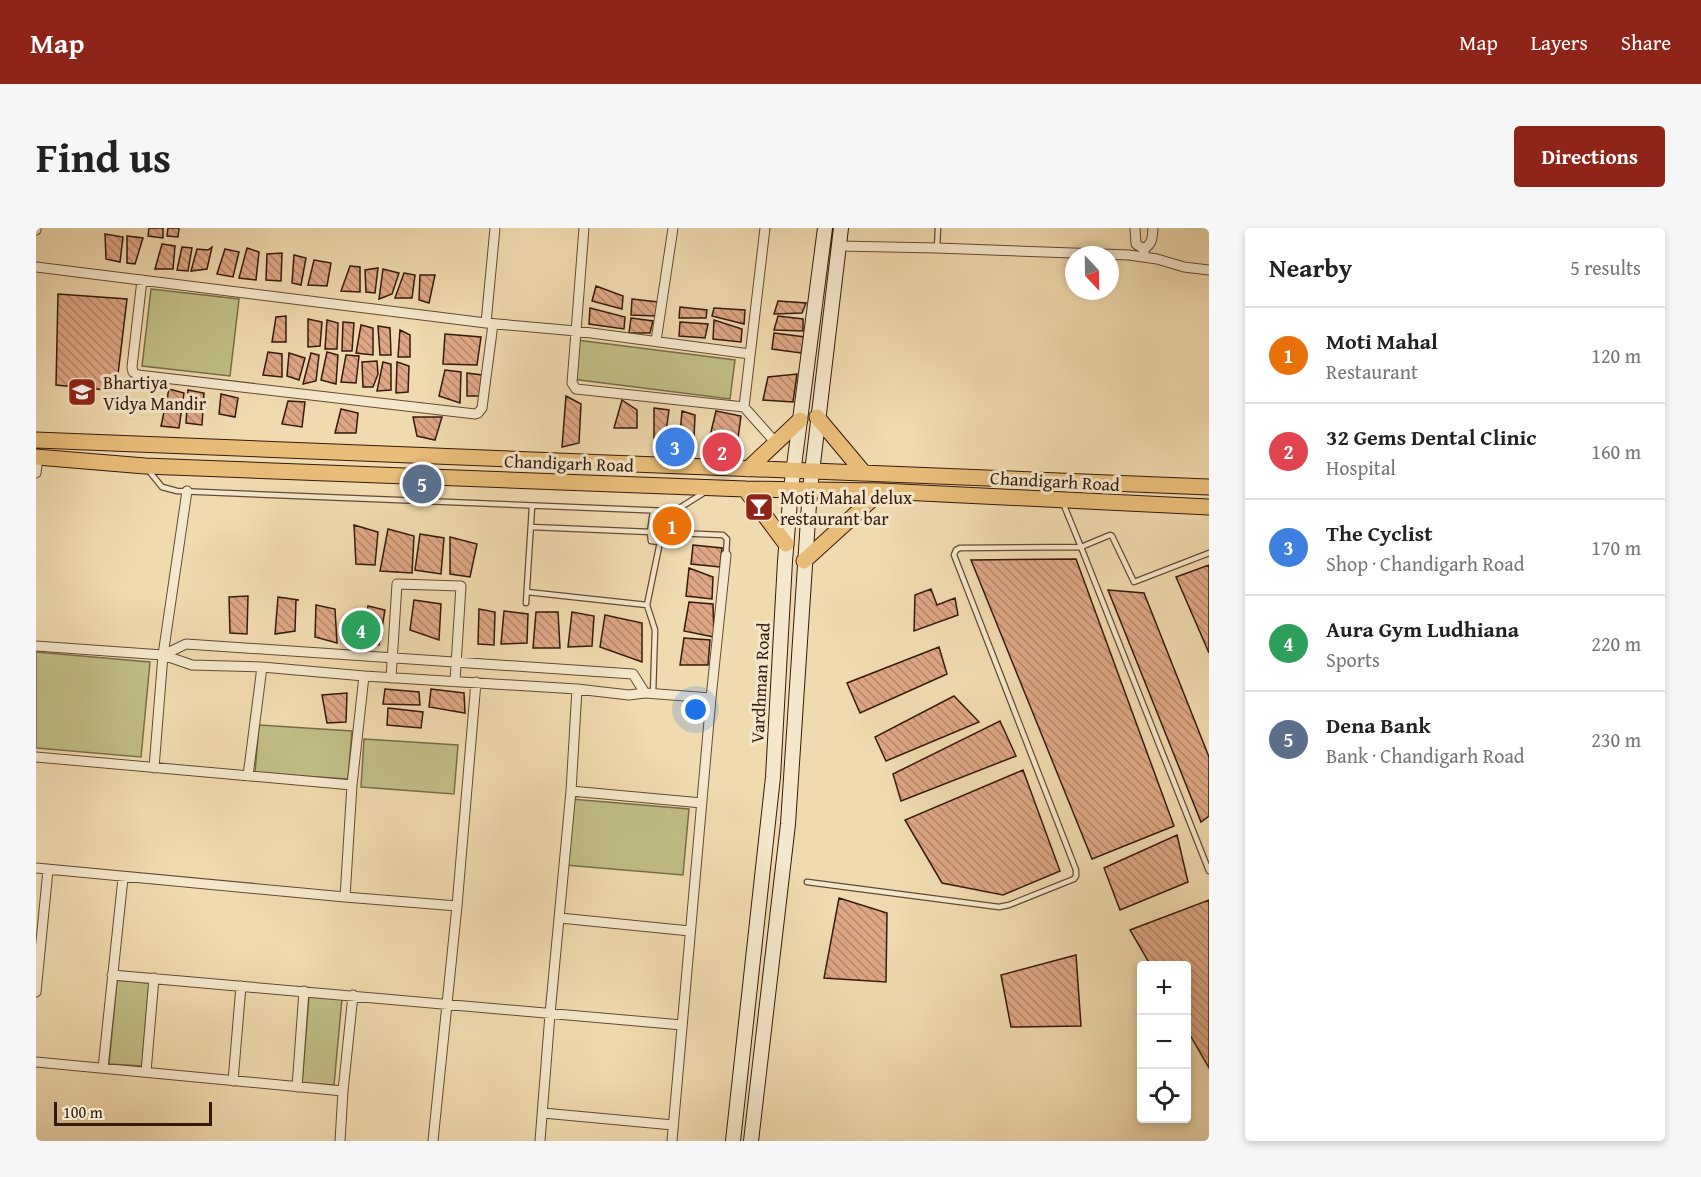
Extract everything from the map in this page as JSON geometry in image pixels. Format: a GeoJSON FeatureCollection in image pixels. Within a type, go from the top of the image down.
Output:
{"type":"FeatureCollection","features":[{"type":"Feature","properties":{"kind":"main road"},"geometry":{"type":"LineString","coordinates":[[817,417],[864,473]]}},
{"type":"Feature","properties":{"kind":"main road"},"geometry":{"type":"LineString","coordinates":[[748,469],[800,420]]}},
{"type":"Feature","properties":{"kind":"main road","name":"Chandigarh Road"},"geometry":{"type":"LineString","coordinates":[[36,440],[1209,487]]}},
{"type":"Feature","properties":{"kind":"main road","name":"Chandigarh Road"},"geometry":{"type":"LineString","coordinates":[[37,457],[145,466],[713,488],[810,489],[1209,507]]}},
{"type":"Feature","properties":{"kind":"main road"},"geometry":{"type":"LineString","coordinates":[[745,489],[786,544]]}},
{"type":"Feature","properties":{"kind":"main road"},"geometry":{"type":"LineString","coordinates":[[804,561],[881,492]]}},
{"type":"Feature","properties":{"kind":"street"},"geometry":{"type":"LineString","coordinates":[[142,280],[132,367],[133,372],[138,375],[475,414],[482,408],[490,323],[495,228]]}},
{"type":"Feature","properties":{"kind":"street"},"geometry":{"type":"LineString","coordinates":[[584,228],[572,383],[576,389],[744,407],[776,443]]}},
{"type":"Feature","properties":{"kind":"street"},"geometry":{"type":"LineString","coordinates":[[656,341],[673,228]]}},
{"type":"Feature","properties":{"kind":"street"},"geometry":{"type":"LineString","coordinates":[[744,407],[765,228]]}},
{"type":"Feature","properties":{"kind":"street","name":"Vardhman Road"},"geometry":{"type":"LineString","coordinates":[[733,1141],[773,777],[791,489],[825,228]]}},
{"type":"Feature","properties":{"kind":"street","name":"Vardhman Road"},"geometry":{"type":"LineString","coordinates":[[752,1141],[788,824],[804,561],[817,417],[841,228]]}},
{"type":"Feature","properties":{"kind":"street"},"geometry":{"type":"LineString","coordinates":[[1135,228],[1136,244],[1144,253],[1184,267],[1209,270]]}},
{"type":"Feature","properties":{"kind":"street"},"geometry":{"type":"LineString","coordinates":[[838,246],[1129,255],[1144,253],[1152,241],[1153,228]]}},
{"type":"Feature","properties":{"kind":"street"},"geometry":{"type":"LineString","coordinates":[[36,267],[750,354]]}},
{"type":"Feature","properties":{"kind":"street"},"geometry":{"type":"LineString","coordinates":[[36,473],[37,457]]}},
{"type":"Feature","properties":{"kind":"street"},"geometry":{"type":"LineString","coordinates":[[154,768],[163,655],[187,491]]}},
{"type":"Feature","properties":{"kind":"street"},"geometry":{"type":"LineString","coordinates":[[672,1141],[711,698],[726,555]]}},
{"type":"Feature","properties":{"kind":"street"},"geometry":{"type":"LineString","coordinates":[[391,678],[398,584],[461,586],[455,681]]}},
{"type":"Feature","properties":{"kind":"street"},"geometry":{"type":"LineString","coordinates":[[163,655],[186,644],[633,674],[649,693]]}},
{"type":"Feature","properties":{"kind":"street"},"geometry":{"type":"LineString","coordinates":[[36,646],[163,655],[192,665],[262,667],[391,678],[577,689],[629,695],[649,693],[711,698]]}},
{"type":"Feature","properties":{"kind":"street"},"geometry":{"type":"LineString","coordinates":[[248,776],[262,667]]}},
{"type":"Feature","properties":{"kind":"street"},"geometry":{"type":"LineString","coordinates":[[345,897],[352,785],[364,676]]}},
{"type":"Feature","properties":{"kind":"street"},"geometry":{"type":"LineString","coordinates":[[433,1141],[457,906],[476,682]]}},
{"type":"Feature","properties":{"kind":"street"},"geometry":{"type":"LineString","coordinates":[[540,1141],[571,791],[577,689]]}},
{"type":"Feature","properties":{"kind":"street"},"geometry":{"type":"LineString","coordinates":[[36,757],[352,785]]}},
{"type":"Feature","properties":{"kind":"street"},"geometry":{"type":"LineString","coordinates":[[571,791],[702,803]]}},
{"type":"Feature","properties":{"kind":"street"},"geometry":{"type":"LineString","coordinates":[[36,868],[123,878],[457,906]]}},
{"type":"Feature","properties":{"kind":"street"},"geometry":{"type":"LineString","coordinates":[[36,992],[48,870]]}},
{"type":"Feature","properties":{"kind":"street"},"geometry":{"type":"LineString","coordinates":[[103,1068],[123,878]]}},
{"type":"Feature","properties":{"kind":"street"},"geometry":{"type":"LineString","coordinates":[[560,918],[690,931]]}},
{"type":"Feature","properties":{"kind":"street"},"geometry":{"type":"LineString","coordinates":[[112,975],[682,1025]]}},
{"type":"Feature","properties":{"kind":"street"},"geometry":{"type":"LineString","coordinates":[[146,1072],[154,978]]}},
{"type":"Feature","properties":{"kind":"street"},"geometry":{"type":"LineString","coordinates":[[233,1081],[241,986]]}},
{"type":"Feature","properties":{"kind":"street"},"geometry":{"type":"LineString","coordinates":[[297,1087],[304,992]]}},
{"type":"Feature","properties":{"kind":"street"},"geometry":{"type":"LineString","coordinates":[[340,1141],[352,995]]}},
{"type":"Feature","properties":{"kind":"street"},"geometry":{"type":"LineString","coordinates":[[36,1062],[343,1091]]}},
{"type":"Feature","properties":{"kind":"street"},"geometry":{"type":"LineString","coordinates":[[543,1113],[673,1125]]}},
{"type":"Feature","properties":{"kind":"lane"},"geometry":{"type":"LineString","coordinates":[[937,248],[938,228]]}},
{"type":"Feature","properties":{"kind":"lane"},"geometry":{"type":"LineString","coordinates":[[145,466],[162,487],[187,491],[532,507],[674,511],[713,488]]}},
{"type":"Feature","properties":{"kind":"lane"},"geometry":{"type":"LineString","coordinates":[[1062,501],[1209,871]]}},
{"type":"Feature","properties":{"kind":"lane"},"geometry":{"type":"LineString","coordinates":[[526,603],[532,507]]}},
{"type":"Feature","properties":{"kind":"lane"},"geometry":{"type":"LineString","coordinates":[[649,693],[655,630],[647,605],[660,542],[651,541],[653,511]]}},
{"type":"Feature","properties":{"kind":"lane"},"geometry":{"type":"LineString","coordinates":[[531,527],[723,535],[727,539],[726,555]]}},
{"type":"Feature","properties":{"kind":"lane"},"geometry":{"type":"LineString","coordinates":[[807,882],[999,907],[1074,879],[1076,870],[954,555],[956,550],[960,548],[1081,547],[1110,535],[1134,582],[1209,553]]}},
{"type":"Feature","properties":{"kind":"lane"},"geometry":{"type":"LineString","coordinates":[[527,592],[647,605]]}},
{"type":"Feature","properties":{"kind":"shaded area"},"geometry":{"type":"Polygon","coordinates":[[[151,289],[239,299],[230,376],[142,366],[151,289]]]}},
{"type":"Feature","properties":{"kind":"shaded area"},"geometry":{"type":"Polygon","coordinates":[[[577,340],[735,360],[730,399],[572,379],[577,340]]]}},
{"type":"Feature","properties":{"kind":"shaded area"},"geometry":{"type":"Polygon","coordinates":[[[36,652],[150,662],[141,757],[36,748],[36,652]]]}},
{"type":"Feature","properties":{"kind":"shaded area"},"geometry":{"type":"Polygon","coordinates":[[[259,725],[352,731],[348,779],[255,773],[259,725]]]}},
{"type":"Feature","properties":{"kind":"shaded area"},"geometry":{"type":"Polygon","coordinates":[[[364,739],[458,745],[454,794],[361,787],[364,739]]]}},
{"type":"Feature","properties":{"kind":"shaded area"},"geometry":{"type":"Polygon","coordinates":[[[571,799],[689,809],[683,875],[565,865],[571,799]]]}},
{"type":"Feature","properties":{"kind":"shaded area"},"geometry":{"type":"Polygon","coordinates":[[[117,980],[149,983],[142,1066],[109,1064],[117,980]]]}},
{"type":"Feature","properties":{"kind":"shaded area"},"geometry":{"type":"Polygon","coordinates":[[[309,997],[342,999],[334,1085],[302,1083],[309,997]]]}},
{"type":"Feature","properties":{"kind":"building"},"geometry":{"type":"Polygon","coordinates":[[[149,228],[163,228],[163,238],[148,236],[149,228]]]}},
{"type":"Feature","properties":{"kind":"building"},"geometry":{"type":"Polygon","coordinates":[[[168,228],[179,228],[178,237],[167,236],[168,228]]]}},
{"type":"Feature","properties":{"kind":"building"},"geometry":{"type":"Polygon","coordinates":[[[105,234],[123,237],[120,262],[106,259],[105,234]]]}},
{"type":"Feature","properties":{"kind":"building"},"geometry":{"type":"Polygon","coordinates":[[[127,236],[143,238],[135,264],[127,263],[127,236]]]}},
{"type":"Feature","properties":{"kind":"building"},"geometry":{"type":"Polygon","coordinates":[[[162,244],[175,246],[173,269],[155,269],[162,244]]]}},
{"type":"Feature","properties":{"kind":"building"},"geometry":{"type":"Polygon","coordinates":[[[182,247],[192,248],[188,271],[177,270],[182,247]]]}},
{"type":"Feature","properties":{"kind":"building"},"geometry":{"type":"Polygon","coordinates":[[[212,247],[207,269],[191,271],[197,249],[208,250],[212,247]]]}},
{"type":"Feature","properties":{"kind":"building"},"geometry":{"type":"Polygon","coordinates":[[[247,248],[259,252],[256,280],[239,278],[247,248]]]}},
{"type":"Feature","properties":{"kind":"building"},"geometry":{"type":"Polygon","coordinates":[[[225,249],[239,252],[233,277],[217,274],[225,249]]]}},
{"type":"Feature","properties":{"kind":"building"},"geometry":{"type":"Polygon","coordinates":[[[282,253],[281,281],[266,280],[267,254],[282,253]]]}},
{"type":"Feature","properties":{"kind":"building"},"geometry":{"type":"Polygon","coordinates":[[[294,255],[306,258],[301,285],[292,283],[294,255]]]}},
{"type":"Feature","properties":{"kind":"building"},"geometry":{"type":"Polygon","coordinates":[[[314,260],[331,263],[327,286],[308,285],[314,260]]]}},
{"type":"Feature","properties":{"kind":"building"},"geometry":{"type":"Polygon","coordinates":[[[350,266],[360,267],[360,292],[341,291],[350,266]]]}},
{"type":"Feature","properties":{"kind":"building"},"geometry":{"type":"Polygon","coordinates":[[[378,268],[375,293],[366,292],[365,270],[378,268]]]}},
{"type":"Feature","properties":{"kind":"building"},"geometry":{"type":"Polygon","coordinates":[[[383,269],[399,273],[392,294],[379,299],[383,269]]]}},
{"type":"Feature","properties":{"kind":"building"},"geometry":{"type":"Polygon","coordinates":[[[404,273],[415,275],[412,298],[395,298],[404,273]]]}},
{"type":"Feature","properties":{"kind":"building"},"geometry":{"type":"Polygon","coordinates":[[[420,275],[435,275],[429,303],[419,300],[420,275]]]}},
{"type":"Feature","properties":{"kind":"building"},"geometry":{"type":"Polygon","coordinates":[[[596,286],[623,296],[622,309],[592,301],[596,286]]]}},
{"type":"Feature","properties":{"kind":"building"},"geometry":{"type":"Polygon","coordinates":[[[58,294],[127,299],[116,391],[56,385],[58,294]]]}},
{"type":"Feature","properties":{"kind":"building"},"geometry":{"type":"Polygon","coordinates":[[[632,299],[658,302],[655,316],[631,315],[632,299]]]}},
{"type":"Feature","properties":{"kind":"building"},"geometry":{"type":"Polygon","coordinates":[[[778,301],[806,303],[802,313],[774,314],[778,301]]]}},
{"type":"Feature","properties":{"kind":"building"},"geometry":{"type":"Polygon","coordinates":[[[680,307],[707,310],[706,318],[679,318],[680,307]]]}},
{"type":"Feature","properties":{"kind":"building"},"geometry":{"type":"Polygon","coordinates":[[[590,308],[625,317],[624,329],[589,324],[590,308]]]}},
{"type":"Feature","properties":{"kind":"building"},"geometry":{"type":"Polygon","coordinates":[[[714,308],[745,310],[744,324],[712,316],[714,308]]]}},
{"type":"Feature","properties":{"kind":"building"},"geometry":{"type":"Polygon","coordinates":[[[286,316],[286,342],[272,342],[276,317],[286,316]]]}},
{"type":"Feature","properties":{"kind":"building"},"geometry":{"type":"Polygon","coordinates":[[[778,316],[803,319],[803,331],[774,330],[778,316]]]}},
{"type":"Feature","properties":{"kind":"building"},"geometry":{"type":"Polygon","coordinates":[[[631,318],[653,321],[650,333],[629,333],[631,318]]]}},
{"type":"Feature","properties":{"kind":"building"},"geometry":{"type":"Polygon","coordinates":[[[308,319],[322,322],[320,346],[308,347],[308,319]]]}},
{"type":"Feature","properties":{"kind":"building"},"geometry":{"type":"Polygon","coordinates":[[[327,320],[338,323],[337,349],[325,349],[327,320]]]}},
{"type":"Feature","properties":{"kind":"building"},"geometry":{"type":"Polygon","coordinates":[[[714,320],[742,329],[741,342],[713,339],[714,320]]]}},
{"type":"Feature","properties":{"kind":"building"},"geometry":{"type":"Polygon","coordinates":[[[343,322],[354,323],[352,351],[342,351],[343,322]]]}},
{"type":"Feature","properties":{"kind":"building"},"geometry":{"type":"Polygon","coordinates":[[[680,322],[708,324],[705,338],[679,336],[680,322]]]}},
{"type":"Feature","properties":{"kind":"building"},"geometry":{"type":"Polygon","coordinates":[[[361,325],[373,328],[373,355],[356,353],[361,325]]]}},
{"type":"Feature","properties":{"kind":"building"},"geometry":{"type":"Polygon","coordinates":[[[378,326],[390,328],[391,355],[380,355],[378,326]]]}},
{"type":"Feature","properties":{"kind":"building"},"geometry":{"type":"Polygon","coordinates":[[[400,330],[410,335],[410,357],[398,357],[400,330]]]}},
{"type":"Feature","properties":{"kind":"building"},"geometry":{"type":"Polygon","coordinates":[[[774,333],[805,337],[801,353],[772,349],[774,333]]]}},
{"type":"Feature","properties":{"kind":"building"},"geometry":{"type":"Polygon","coordinates":[[[445,334],[481,337],[477,365],[443,364],[445,334]]]}},
{"type":"Feature","properties":{"kind":"building"},"geometry":{"type":"Polygon","coordinates":[[[268,352],[282,354],[282,377],[263,375],[268,352]]]}},
{"type":"Feature","properties":{"kind":"building"},"geometry":{"type":"Polygon","coordinates":[[[327,352],[338,355],[336,384],[321,380],[327,352]]]}},
{"type":"Feature","properties":{"kind":"building"},"geometry":{"type":"Polygon","coordinates":[[[289,353],[305,358],[299,380],[287,376],[289,353]]]}},
{"type":"Feature","properties":{"kind":"building"},"geometry":{"type":"Polygon","coordinates":[[[311,353],[319,355],[316,381],[303,384],[311,353]]]}},
{"type":"Feature","properties":{"kind":"building"},"geometry":{"type":"Polygon","coordinates":[[[346,355],[359,356],[356,383],[341,382],[346,355]]]}},
{"type":"Feature","properties":{"kind":"building"},"geometry":{"type":"Polygon","coordinates":[[[377,361],[378,374],[373,387],[363,387],[362,362],[377,361]]]}},
{"type":"Feature","properties":{"kind":"building"},"geometry":{"type":"Polygon","coordinates":[[[383,362],[391,364],[391,390],[377,391],[383,362]]]}},
{"type":"Feature","properties":{"kind":"building"},"geometry":{"type":"Polygon","coordinates":[[[397,362],[409,366],[408,392],[396,393],[397,362]]]}},
{"type":"Feature","properties":{"kind":"building"},"geometry":{"type":"Polygon","coordinates":[[[445,370],[461,372],[460,403],[439,396],[445,370]]]}},
{"type":"Feature","properties":{"kind":"building"},"geometry":{"type":"Polygon","coordinates":[[[467,373],[482,375],[480,396],[467,396],[467,373]]]}},
{"type":"Feature","properties":{"kind":"building"},"geometry":{"type":"Polygon","coordinates":[[[797,374],[793,402],[763,400],[768,377],[797,374]]]}},
{"type":"Feature","properties":{"kind":"building"},"geometry":{"type":"Polygon","coordinates":[[[169,389],[184,393],[179,428],[161,426],[169,389]]]}},
{"type":"Feature","properties":{"kind":"building"},"geometry":{"type":"Polygon","coordinates":[[[188,390],[204,393],[202,425],[186,423],[188,390]]]}},
{"type":"Feature","properties":{"kind":"building"},"geometry":{"type":"Polygon","coordinates":[[[221,394],[238,398],[235,417],[219,414],[221,394]]]}},
{"type":"Feature","properties":{"kind":"building"},"geometry":{"type":"Polygon","coordinates":[[[566,396],[581,404],[579,443],[562,447],[566,396]]]}},
{"type":"Feature","properties":{"kind":"building"},"geometry":{"type":"Polygon","coordinates":[[[622,400],[637,410],[637,428],[614,428],[622,400]]]}},
{"type":"Feature","properties":{"kind":"building"},"geometry":{"type":"Polygon","coordinates":[[[288,401],[305,402],[302,427],[282,424],[288,401]]]}},
{"type":"Feature","properties":{"kind":"building"},"geometry":{"type":"Polygon","coordinates":[[[654,408],[669,410],[665,438],[654,438],[654,408]]]}},
{"type":"Feature","properties":{"kind":"building"},"geometry":{"type":"Polygon","coordinates":[[[341,409],[358,413],[356,433],[335,433],[341,409]]]}},
{"type":"Feature","properties":{"kind":"building"},"geometry":{"type":"Polygon","coordinates":[[[682,411],[695,415],[694,437],[680,435],[682,411]]]}},
{"type":"Feature","properties":{"kind":"building"},"geometry":{"type":"Polygon","coordinates":[[[716,411],[741,416],[738,438],[710,436],[716,411]]]}},
{"type":"Feature","properties":{"kind":"building"},"geometry":{"type":"Polygon","coordinates":[[[413,417],[442,417],[435,440],[417,436],[413,417]]]}},
{"type":"Feature","properties":{"kind":"building"},"geometry":{"type":"Polygon","coordinates":[[[354,525],[378,532],[375,565],[356,564],[354,525]]]}},
{"type":"Feature","properties":{"kind":"building"},"geometry":{"type":"Polygon","coordinates":[[[388,529],[414,536],[412,573],[380,571],[388,529]]]}},
{"type":"Feature","properties":{"kind":"building"},"geometry":{"type":"Polygon","coordinates":[[[420,534],[444,538],[441,574],[415,570],[420,534]]]}},
{"type":"Feature","properties":{"kind":"building"},"geometry":{"type":"Polygon","coordinates":[[[450,537],[477,544],[470,577],[450,574],[450,537]]]}},
{"type":"Feature","properties":{"kind":"building"},"geometry":{"type":"Polygon","coordinates":[[[693,545],[722,548],[720,567],[691,564],[693,545]]]}},
{"type":"Feature","properties":{"kind":"building"},"geometry":{"type":"Polygon","coordinates":[[[1076,559],[1174,826],[1092,859],[971,560],[1076,559]]]}},
{"type":"Feature","properties":{"kind":"building"},"geometry":{"type":"Polygon","coordinates":[[[1209,565],[1209,653],[1176,577],[1209,565]]]}},
{"type":"Feature","properties":{"kind":"building"},"geometry":{"type":"Polygon","coordinates":[[[689,568],[713,577],[712,599],[686,596],[689,568]]]}},
{"type":"Feature","properties":{"kind":"building"},"geometry":{"type":"Polygon","coordinates":[[[931,589],[937,605],[955,598],[958,615],[914,631],[915,595],[931,589]]]}},
{"type":"Feature","properties":{"kind":"building"},"geometry":{"type":"Polygon","coordinates":[[[1108,590],[1144,593],[1209,757],[1209,816],[1201,822],[1108,590]]]}},
{"type":"Feature","properties":{"kind":"building"},"geometry":{"type":"Polygon","coordinates":[[[248,596],[247,634],[230,633],[229,597],[248,596]]]}},
{"type":"Feature","properties":{"kind":"building"},"geometry":{"type":"Polygon","coordinates":[[[278,597],[299,600],[296,600],[295,631],[275,634],[278,597]]]}},
{"type":"Feature","properties":{"kind":"building"},"geometry":{"type":"Polygon","coordinates":[[[414,600],[441,604],[439,640],[410,630],[414,600]]]}},
{"type":"Feature","properties":{"kind":"building"},"geometry":{"type":"Polygon","coordinates":[[[689,602],[713,604],[714,637],[684,631],[689,602]]]}},
{"type":"Feature","properties":{"kind":"building"},"geometry":{"type":"Polygon","coordinates":[[[316,605],[335,609],[337,643],[315,637],[316,605]]]}},
{"type":"Feature","properties":{"kind":"building"},"geometry":{"type":"Polygon","coordinates":[[[368,606],[385,610],[379,645],[361,644],[368,606]]]}},
{"type":"Feature","properties":{"kind":"building"},"geometry":{"type":"Polygon","coordinates":[[[479,609],[495,612],[494,645],[478,644],[479,609]]]}},
{"type":"Feature","properties":{"kind":"building"},"geometry":{"type":"Polygon","coordinates":[[[504,611],[528,614],[527,643],[501,644],[504,611]]]}},
{"type":"Feature","properties":{"kind":"building"},"geometry":{"type":"Polygon","coordinates":[[[536,612],[558,612],[560,648],[533,648],[536,612]]]}},
{"type":"Feature","properties":{"kind":"building"},"geometry":{"type":"Polygon","coordinates":[[[572,612],[594,616],[592,646],[568,647],[572,612]]]}},
{"type":"Feature","properties":{"kind":"building"},"geometry":{"type":"Polygon","coordinates":[[[605,615],[642,623],[642,662],[600,647],[605,615]]]}},
{"type":"Feature","properties":{"kind":"building"},"geometry":{"type":"Polygon","coordinates":[[[684,638],[710,640],[708,665],[680,665],[684,638]]]}},
{"type":"Feature","properties":{"kind":"building"},"geometry":{"type":"Polygon","coordinates":[[[939,647],[947,674],[860,713],[847,683],[939,647]]]}},
{"type":"Feature","properties":{"kind":"building"},"geometry":{"type":"Polygon","coordinates":[[[385,689],[419,692],[420,705],[383,704],[385,689]]]}},
{"type":"Feature","properties":{"kind":"building"},"geometry":{"type":"Polygon","coordinates":[[[431,689],[464,693],[465,713],[429,707],[431,689]]]}},
{"type":"Feature","properties":{"kind":"building"},"geometry":{"type":"Polygon","coordinates":[[[347,693],[346,722],[327,723],[322,695],[347,693]]]}},
{"type":"Feature","properties":{"kind":"building"},"geometry":{"type":"Polygon","coordinates":[[[954,696],[979,722],[886,761],[875,737],[954,696]]]}},
{"type":"Feature","properties":{"kind":"building"},"geometry":{"type":"Polygon","coordinates":[[[388,708],[423,712],[421,728],[387,725],[388,708]]]}},
{"type":"Feature","properties":{"kind":"building"},"geometry":{"type":"Polygon","coordinates":[[[1000,721],[1016,756],[901,801],[893,774],[1000,721]]]}},
{"type":"Feature","properties":{"kind":"building"},"geometry":{"type":"Polygon","coordinates":[[[1023,770],[1060,871],[1003,895],[942,883],[905,820],[1023,770]]]}},
{"type":"Feature","properties":{"kind":"building"},"geometry":{"type":"Polygon","coordinates":[[[1177,835],[1188,882],[1120,910],[1104,868],[1177,835]]]}},
{"type":"Feature","properties":{"kind":"building"},"geometry":{"type":"Polygon","coordinates":[[[839,898],[887,913],[886,982],[824,978],[839,898]]]}},
{"type":"Feature","properties":{"kind":"building"},"geometry":{"type":"Polygon","coordinates":[[[1209,900],[1209,1068],[1191,1037],[1191,961],[1148,961],[1130,930],[1209,900]]]}},
{"type":"Feature","properties":{"kind":"building"},"geometry":{"type":"Polygon","coordinates":[[[1076,955],[1081,1026],[1011,1027],[1001,975],[1076,955]]]}},
{"type":"Feature","properties":{"kind":"place","name":"Bhartiya Vidya Mandir"},"geometry":{"type":"Point","coordinates":[82,392]}},
{"type":"Feature","properties":{"kind":"place","name":"The Cyclist"},"geometry":{"type":"Point","coordinates":[675,447]}},
{"type":"Feature","properties":{"kind":"place","name":"32 Gems Dental Clinic"},"geometry":{"type":"Point","coordinates":[722,452]}},
{"type":"Feature","properties":{"kind":"place","name":"Dena Bank"},"geometry":{"type":"Point","coordinates":[422,484]}},
{"type":"Feature","properties":{"kind":"place","name":"Moti Mahal delux restaurant bar"},"geometry":{"type":"Point","coordinates":[759,507]}},
{"type":"Feature","properties":{"kind":"place","name":"Moti Mahal"},"geometry":{"type":"Point","coordinates":[672,526]}},
{"type":"Feature","properties":{"kind":"place","name":"Aura Gym Ludhiana"},"geometry":{"type":"Point","coordinates":[361,630]}}]}
